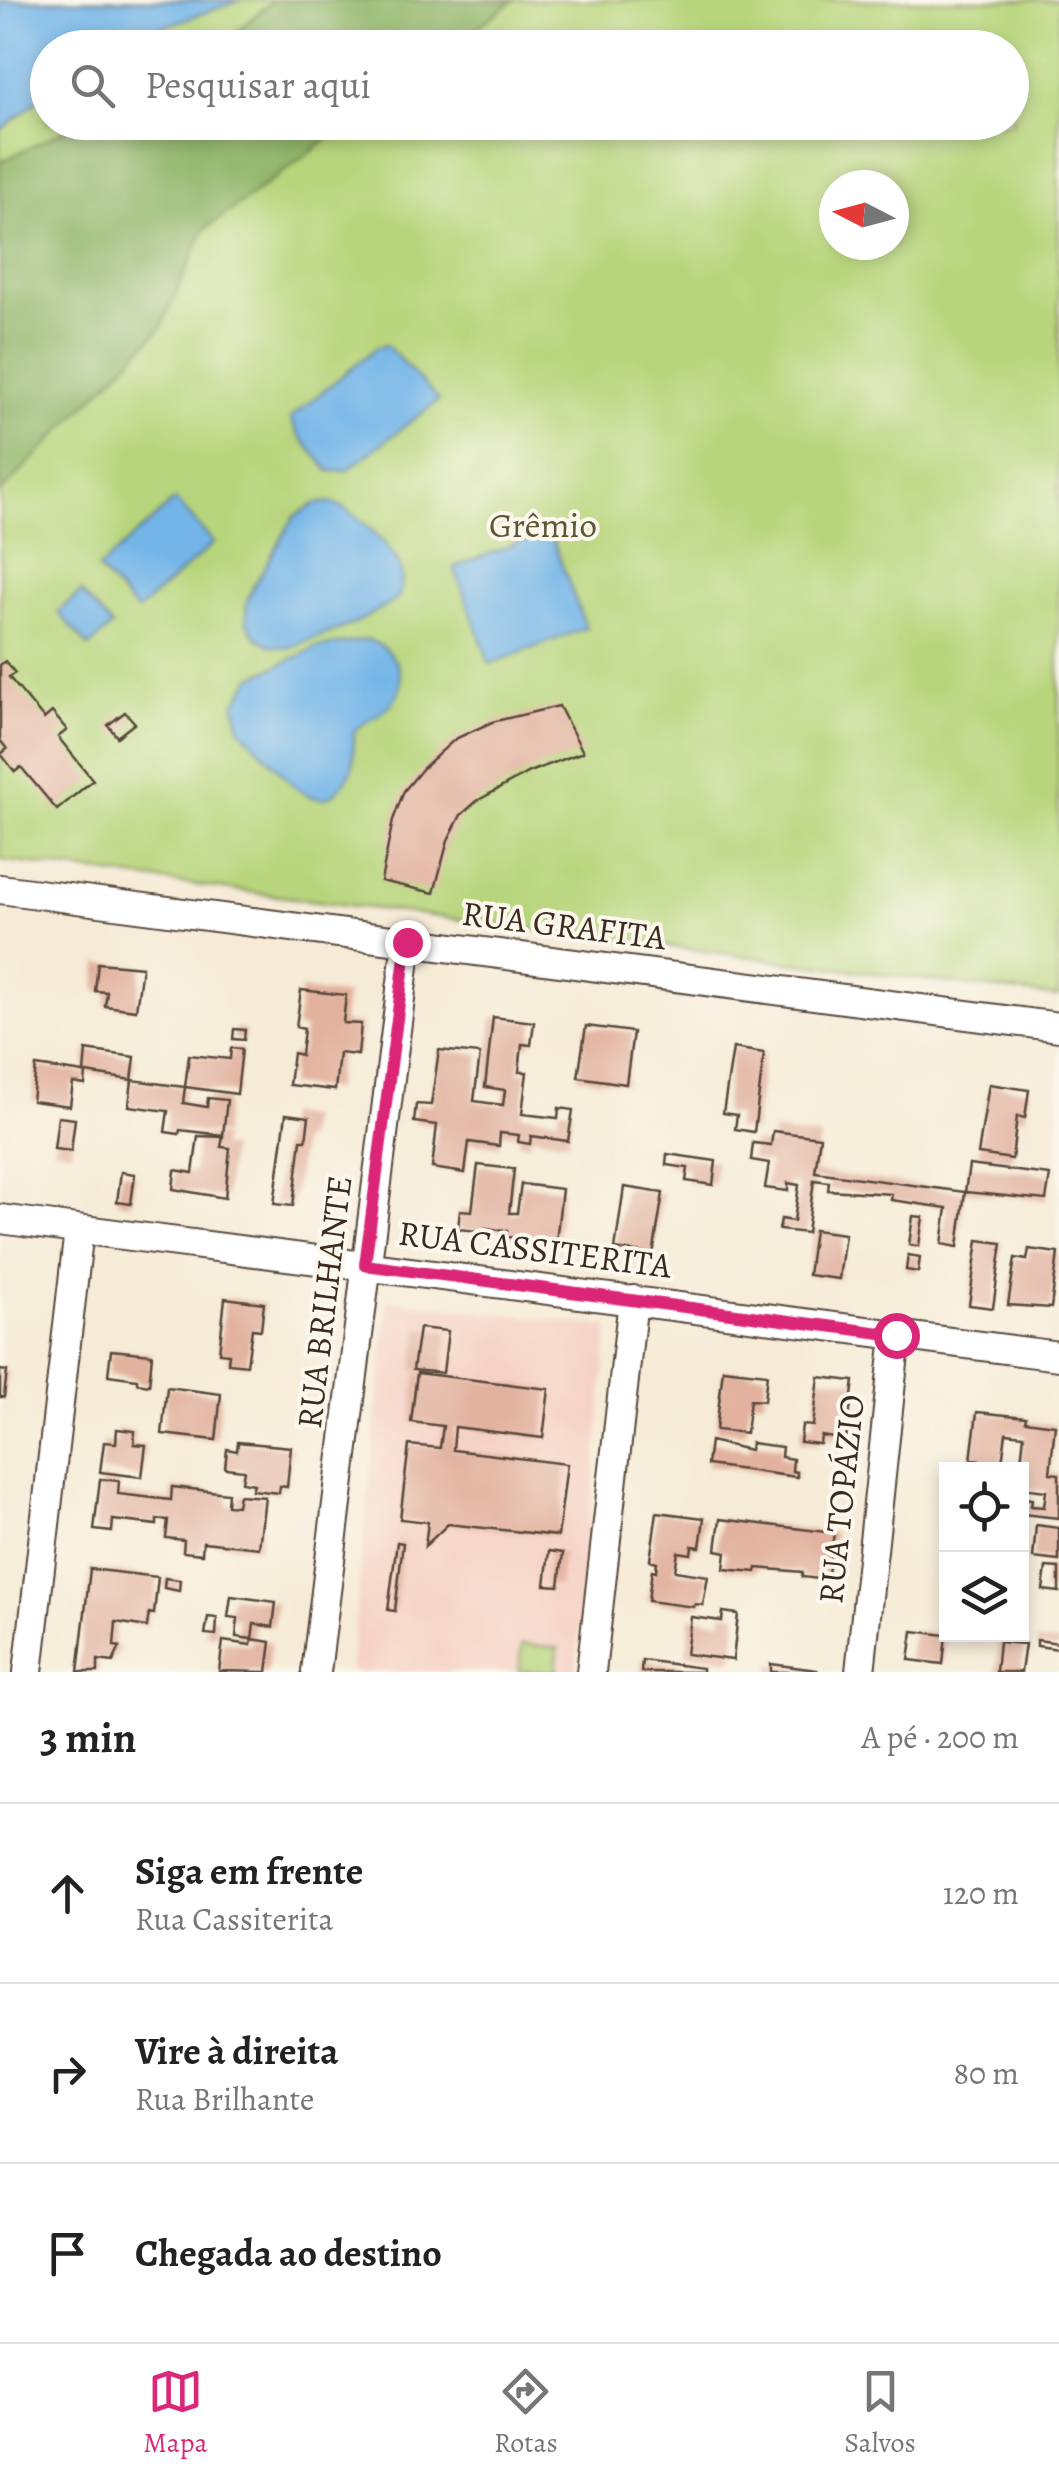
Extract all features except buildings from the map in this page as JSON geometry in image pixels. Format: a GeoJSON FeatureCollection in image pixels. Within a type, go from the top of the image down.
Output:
{"type":"FeatureCollection","features":[{"type":"Feature","properties":{"kind":"street","name":"RUA GRAFITA"},"geometry":{"type":"LineString","coordinates":[[0,888],[1059,1028]]}},
{"type":"Feature","properties":{"kind":"street","name":"RUA BRILHANTE"},"geometry":{"type":"LineString","coordinates":[[316,1672],[407,942]]}},
{"type":"Feature","properties":{"kind":"street","name":"RUA CASSITERITA"},"geometry":{"type":"LineString","coordinates":[[0,1219],[1059,1356]]}},
{"type":"Feature","properties":{"kind":"street"},"geometry":{"type":"LineString","coordinates":[[28,1672],[78,1230]]}},
{"type":"Feature","properties":{"kind":"street"},"geometry":{"type":"LineString","coordinates":[[591,1672],[633,1300]]}},
{"type":"Feature","properties":{"kind":"street","name":"RUA TOPÁZIO"},"geometry":{"type":"LineString","coordinates":[[860,1672],[896,1335]]}},
{"type":"Feature","properties":{"kind":"shaded area"},"geometry":{"type":"Polygon","coordinates":[[[388,1300],[609,1327],[575,1672],[350,1672],[388,1300]]]}},
{"type":"Feature","properties":{"kind":"green space","name":"Grêmio"},"geometry":{"type":"Polygon","coordinates":[[[0,0],[1059,0],[1059,997],[0,860],[0,0]]]}},
{"type":"Feature","properties":{"kind":"green space"},"geometry":{"type":"Polygon","coordinates":[[[273,0],[514,0],[474,30],[239,30],[273,0]]]}},
{"type":"Feature","properties":{"kind":"green space"},"geometry":{"type":"Polygon","coordinates":[[[45,140],[327,140],[204,230],[161,328],[0,493],[0,162],[45,140]]]}},
{"type":"Feature","properties":{"kind":"green space"},"geometry":{"type":"Polygon","coordinates":[[[522,1644],[558,1648],[556,1672],[519,1672],[522,1644]]]}},
{"type":"Feature","properties":{"kind":"water"},"geometry":{"type":"Polygon","coordinates":[[[0,0],[242,0],[154,30],[30,30],[30,107],[0,131],[0,0]]]}},
{"type":"Feature","properties":{"kind":"water"},"geometry":{"type":"Polygon","coordinates":[[[386,345],[439,400],[346,471],[329,471],[298,434],[290,418],[376,348],[386,345]]]}},
{"type":"Feature","properties":{"kind":"water"},"geometry":{"type":"Polygon","coordinates":[[[175,500],[214,543],[137,611],[98,569],[175,500]]]}},
{"type":"Feature","properties":{"kind":"water"},"geometry":{"type":"Polygon","coordinates":[[[329,502],[359,519],[396,559],[402,575],[398,599],[354,624],[288,648],[272,646],[256,637],[247,623],[246,604],[294,517],[315,504],[329,502]]]}},
{"type":"Feature","properties":{"kind":"water"},"geometry":{"type":"Polygon","coordinates":[[[549,531],[586,628],[490,664],[454,567],[549,531]]]}},
{"type":"Feature","properties":{"kind":"water"},"geometry":{"type":"Polygon","coordinates":[[[81,592],[112,626],[89,647],[58,612],[81,592]]]}},
{"type":"Feature","properties":{"kind":"water"},"geometry":{"type":"Polygon","coordinates":[[[367,640],[385,649],[397,664],[401,683],[398,693],[389,706],[354,731],[353,766],[335,793],[324,799],[309,796],[296,788],[240,728],[235,704],[251,678],[318,647],[367,640]]]}},
{"type":"Feature","properties":{"kind":"route"},"geometry":{"type":"LineString","coordinates":[[407,942],[365,1265],[896,1335]]}}]}
